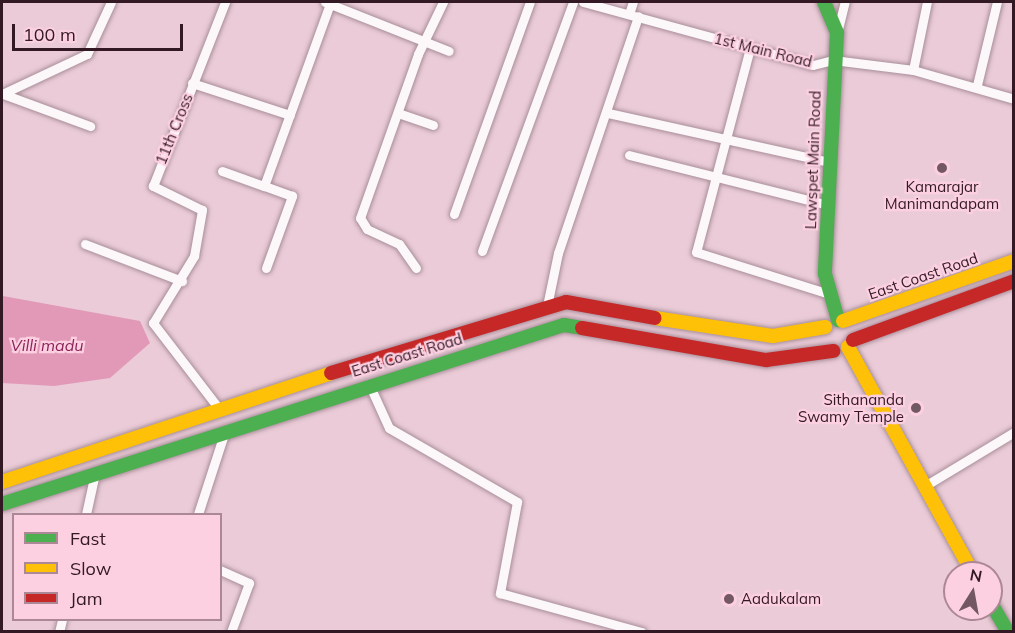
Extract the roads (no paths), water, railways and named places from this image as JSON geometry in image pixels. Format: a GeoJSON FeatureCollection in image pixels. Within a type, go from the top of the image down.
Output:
{"type":"FeatureCollection","features":[{"type":"Feature","properties":{"kind":"main road"},"geometry":{"type":"LineString","coordinates":[[824,2],[837,33]]}},
{"type":"Feature","properties":{"kind":"main road","name":"Lawspet Main Road"},"geometry":{"type":"LineString","coordinates":[[837,33],[833,60],[828,205],[829,294],[840,321]]}},
{"type":"Feature","properties":{"kind":"main road","name":"East Coast Road"},"geometry":{"type":"LineString","coordinates":[[2,482],[548,306],[587,303],[762,335],[825,327],[1014,261]]}},
{"type":"Feature","properties":{"kind":"main road","name":"East Coast Road"},"geometry":{"type":"LineString","coordinates":[[2,504],[226,429],[564,325],[766,360],[832,351],[1014,280]]}},
{"type":"Feature","properties":{"kind":"main road"},"geometry":{"type":"LineString","coordinates":[[840,321],[923,487],[967,561]]}},
{"type":"Feature","properties":{"kind":"main road"},"geometry":{"type":"LineString","coordinates":[[825,327],[823,341],[832,351]]}},
{"type":"Feature","properties":{"kind":"street"},"geometry":{"type":"LineString","coordinates":[[2,94],[87,54],[111,2]]}},
{"type":"Feature","properties":{"kind":"street","name":"11th Cross"},"geometry":{"type":"LineString","coordinates":[[220,410],[153,323],[182,281],[194,256],[202,210],[153,186],[225,2]]}},
{"type":"Feature","properties":{"kind":"street"},"geometry":{"type":"LineString","coordinates":[[416,268],[399,244],[361,225],[424,42],[443,2]]}},
{"type":"Feature","properties":{"kind":"street"},"geometry":{"type":"LineString","coordinates":[[454,214],[530,2]]}},
{"type":"Feature","properties":{"kind":"street"},"geometry":{"type":"LineString","coordinates":[[482,251],[573,2]]}},
{"type":"Feature","properties":{"kind":"street","name":"1st Main Road"},"geometry":{"type":"LineString","coordinates":[[583,2],[813,65],[833,60],[914,69],[977,85],[1014,99]]}},
{"type":"Feature","properties":{"kind":"street"},"geometry":{"type":"LineString","coordinates":[[548,306],[558,253],[608,113],[634,15],[633,2]]}},
{"type":"Feature","properties":{"kind":"street"},"geometry":{"type":"LineString","coordinates":[[837,33],[845,2]]}},
{"type":"Feature","properties":{"kind":"street"},"geometry":{"type":"LineString","coordinates":[[914,69],[927,2]]}},
{"type":"Feature","properties":{"kind":"street"},"geometry":{"type":"LineString","coordinates":[[977,85],[997,2]]}},
{"type":"Feature","properties":{"kind":"street"},"geometry":{"type":"LineString","coordinates":[[264,186],[328,3],[449,51]]}},
{"type":"Feature","properties":{"kind":"street"},"geometry":{"type":"LineString","coordinates":[[750,48],[723,139],[696,252],[829,294]]}},
{"type":"Feature","properties":{"kind":"street"},"geometry":{"type":"LineString","coordinates":[[192,83],[290,115]]}},
{"type":"Feature","properties":{"kind":"street"},"geometry":{"type":"LineString","coordinates":[[2,94],[90,126]]}},
{"type":"Feature","properties":{"kind":"street"},"geometry":{"type":"LineString","coordinates":[[399,113],[433,125]]}},
{"type":"Feature","properties":{"kind":"street"},"geometry":{"type":"LineString","coordinates":[[608,113],[829,162]]}},
{"type":"Feature","properties":{"kind":"street"},"geometry":{"type":"LineString","coordinates":[[629,155],[828,205]]}},
{"type":"Feature","properties":{"kind":"street"},"geometry":{"type":"LineString","coordinates":[[222,171],[292,196],[266,268]]}},
{"type":"Feature","properties":{"kind":"street"},"geometry":{"type":"LineString","coordinates":[[85,244],[182,281]]}},
{"type":"Feature","properties":{"kind":"street"},"geometry":{"type":"LineString","coordinates":[[369,384],[389,428],[517,502],[500,593],[642,632]]}},
{"type":"Feature","properties":{"kind":"street"},"geometry":{"type":"LineString","coordinates":[[198,513],[226,429]]}},
{"type":"Feature","properties":{"kind":"street"},"geometry":{"type":"LineString","coordinates":[[923,487],[1014,432]]}},
{"type":"Feature","properties":{"kind":"street"},"geometry":{"type":"LineString","coordinates":[[86,513],[96,471]]}},
{"type":"Feature","properties":{"kind":"street"},"geometry":{"type":"LineString","coordinates":[[222,571],[249,583],[231,632]]}},
{"type":"Feature","properties":{"kind":"water","name":"Villi madu"},"geometry":{"type":"Polygon","coordinates":[[[3,296],[140,321],[150,343],[110,378],[54,386],[2,383],[3,296]]]}},
{"type":"Feature","properties":{"kind":"place","name":"Kamarajar Manimandapam"},"geometry":{"type":"Point","coordinates":[942,168]}},
{"type":"Feature","properties":{"kind":"place","name":"Sithananda Swamy Temple"},"geometry":{"type":"Point","coordinates":[916,408]}},
{"type":"Feature","properties":{"kind":"place","name":"Aadukalam"},"geometry":{"type":"Point","coordinates":[729,599]}}]}
